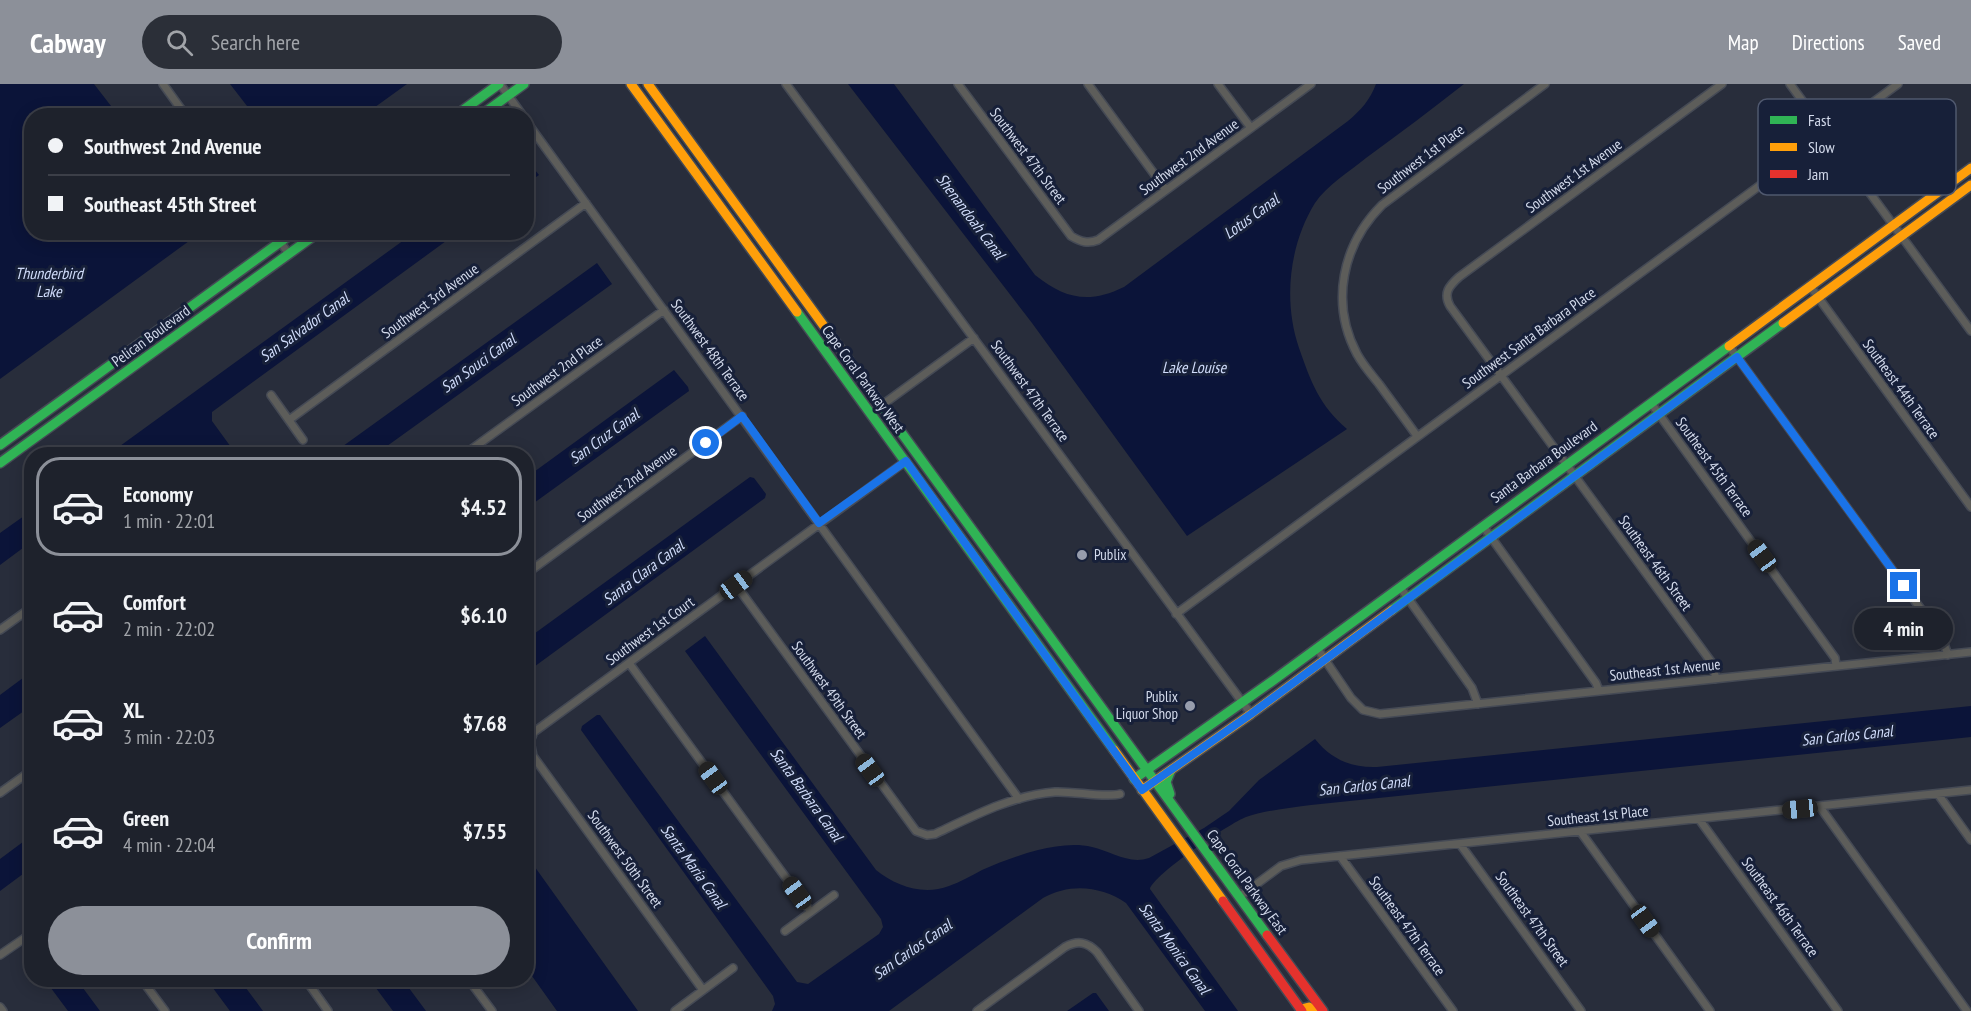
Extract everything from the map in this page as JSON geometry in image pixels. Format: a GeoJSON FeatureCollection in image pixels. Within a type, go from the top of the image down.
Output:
{"type":"FeatureCollection","features":[{"type":"Feature","properties":{"kind":"main road"},"geometry":{"type":"LineString","coordinates":[[466,108],[499,84]]}},
{"type":"Feature","properties":{"kind":"main road"},"geometry":{"type":"LineString","coordinates":[[491,108],[524,84]]}},
{"type":"Feature","properties":{"kind":"main road","name":"Cape Coral Parkway West"},"geometry":{"type":"LineString","coordinates":[[631,84],[1134,779]]}},
{"type":"Feature","properties":{"kind":"main road","name":"Cape Coral Parkway West"},"geometry":{"type":"LineString","coordinates":[[648,84],[1147,770]]}},
{"type":"Feature","properties":{"kind":"main road","name":"Santa Barbara Boulevard"},"geometry":{"type":"LineString","coordinates":[[1956,179],[1971,168]]}},
{"type":"Feature","properties":{"kind":"main road","name":"Santa Barbara Boulevard"},"geometry":{"type":"LineString","coordinates":[[1142,790],[1199,752],[1971,185]]}},
{"type":"Feature","properties":{"kind":"main road","name":"Santa Barbara Boulevard"},"geometry":{"type":"LineString","coordinates":[[1134,779],[1317,648],[1934,195]]}},
{"type":"Feature","properties":{"kind":"main road","name":"Pelican Boulevard"},"geometry":{"type":"LineString","coordinates":[[0,445],[283,240]]}},
{"type":"Feature","properties":{"kind":"main road","name":"Pelican Boulevard"},"geometry":{"type":"LineString","coordinates":[[0,463],[308,240]]}},
{"type":"Feature","properties":{"kind":"main road"},"geometry":{"type":"LineString","coordinates":[[816,339],[830,347],[871,403],[882,405]]}},
{"type":"Feature","properties":{"kind":"main road"},"geometry":{"type":"LineString","coordinates":[[118,360],[126,372]]}},
{"type":"Feature","properties":{"kind":"main road"},"geometry":{"type":"LineString","coordinates":[[906,461],[918,466],[960,522],[970,527]]}},
{"type":"Feature","properties":{"kind":"main road"},"geometry":{"type":"LineString","coordinates":[[987,573],[1002,584],[1039,635],[1053,641]]}},
{"type":"Feature","properties":{"kind":"main road","name":"Cape Coral Parkway East"},"geometry":{"type":"LineString","coordinates":[[1147,770],[1193,829],[1229,883],[1323,1011]]}},
{"type":"Feature","properties":{"kind":"main road"},"geometry":{"type":"LineString","coordinates":[[1171,770],[1165,779],[1166,787],[1193,829]]}},
{"type":"Feature","properties":{"kind":"main road","name":"Cape Coral Parkway East"},"geometry":{"type":"LineString","coordinates":[[1134,779],[1301,1010]]}},
{"type":"Feature","properties":{"kind":"main road"},"geometry":{"type":"LineString","coordinates":[[1301,1010],[1309,1007],[1314,1011]]}},
{"type":"Feature","properties":{"kind":"street"},"geometry":{"type":"LineString","coordinates":[[163,84],[180,108]]}},
{"type":"Feature","properties":{"kind":"street"},"geometry":{"type":"LineString","coordinates":[[499,84],[517,108]]}},
{"type":"Feature","properties":{"kind":"street","name":"Southwest 47th Terrace"},"geometry":{"type":"LineString","coordinates":[[786,84],[1251,714]]}},
{"type":"Feature","properties":{"kind":"street","name":"Southwest 47th Street"},"geometry":{"type":"LineString","coordinates":[[958,84],[1071,236],[1079,241]]}},
{"type":"Feature","properties":{"kind":"street"},"geometry":{"type":"LineString","coordinates":[[1088,84],[1166,190]]}},
{"type":"Feature","properties":{"kind":"street"},"geometry":{"type":"LineString","coordinates":[[1218,84],[1251,128]]}},
{"type":"Feature","properties":{"kind":"street","name":"Southwest 2nd Avenue"},"geometry":{"type":"LineString","coordinates":[[1079,241],[1090,243],[1098,240],[1311,84]]}},
{"type":"Feature","properties":{"kind":"street","name":"Southwest 1st Place"},"geometry":{"type":"LineString","coordinates":[[1418,436],[1356,352],[1349,335],[1344,315],[1343,280],[1349,254],[1369,219],[1382,205],[1545,84]]}},
{"type":"Feature","properties":{"kind":"street","name":"Southwest 1st Avenue"},"geometry":{"type":"LineString","coordinates":[[1446,293],[1449,285],[1459,277],[1722,84]]}},
{"type":"Feature","properties":{"kind":"street"},"geometry":{"type":"LineString","coordinates":[[1790,84],[1801,99]]}},
{"type":"Feature","properties":{"kind":"street","name":"Southwest Santa Barbara Place"},"geometry":{"type":"LineString","coordinates":[[1877,99],[1898,84]]}},
{"type":"Feature","properties":{"kind":"street","name":"Southwest 48th Terrace"},"geometry":{"type":"LineString","coordinates":[[534,132],[1019,799]]}},
{"type":"Feature","properties":{"kind":"street","name":"Southwest Santa Barbara Place"},"geometry":{"type":"LineString","coordinates":[[1176,614],[1758,187]]}},
{"type":"Feature","properties":{"kind":"street"},"geometry":{"type":"LineString","coordinates":[[1871,195],[1971,331]]}},
{"type":"Feature","properties":{"kind":"street","name":"Southwest 3rd Avenue"},"geometry":{"type":"LineString","coordinates":[[289,420],[586,203]]}},
{"type":"Feature","properties":{"kind":"street"},"geometry":{"type":"LineString","coordinates":[[280,242],[289,254]]}},
{"type":"Feature","properties":{"kind":"street","name":"Southeast 44th Terrace"},"geometry":{"type":"LineString","coordinates":[[1810,286],[1971,507]]}},
{"type":"Feature","properties":{"kind":"street","name":"Southeast 46th Street"},"geometry":{"type":"LineString","coordinates":[[1446,293],[1446,300],[1450,306],[1712,663],[1716,679]]}},
{"type":"Feature","properties":{"kind":"street","name":"Southwest 2nd Place"},"geometry":{"type":"LineString","coordinates":[[475,447],[664,310]]}},
{"type":"Feature","properties":{"kind":"street"},"geometry":{"type":"LineString","coordinates":[[882,405],[974,338]]}},
{"type":"Feature","properties":{"kind":"street"},"geometry":{"type":"LineString","coordinates":[[1728,346],[1942,638],[1947,655]]}},
{"type":"Feature","properties":{"kind":"street"},"geometry":{"type":"LineString","coordinates":[[271,395],[303,440]]}},
{"type":"Feature","properties":{"kind":"street","name":"Southeast 45th Terrace"},"geometry":{"type":"LineString","coordinates":[[1651,403],[1828,648],[1835,658],[1836,666]]}},
{"type":"Feature","properties":{"kind":"street","name":"Southwest 2nd Avenue"},"geometry":{"type":"LineString","coordinates":[[534,568],[742,416]]}},
{"type":"Feature","properties":{"kind":"street","name":"Southwest 1st Court"},"geometry":{"type":"LineString","coordinates":[[534,732],[906,461]]}},
{"type":"Feature","properties":{"kind":"street"},"geometry":{"type":"LineString","coordinates":[[1484,526],[1596,682],[1599,691]]}},
{"type":"Feature","properties":{"kind":"street","name":"Southwest 49th Street"},"geometry":{"type":"LineString","coordinates":[[736,585],[916,831],[927,835],[935,834],[1019,799]]}},
{"type":"Feature","properties":{"kind":"street"},"geometry":{"type":"LineString","coordinates":[[1400,587],[1472,688],[1478,704]]}},
{"type":"Feature","properties":{"kind":"street"},"geometry":{"type":"LineString","coordinates":[[0,630],[24,613]]}},
{"type":"Feature","properties":{"kind":"street"},"geometry":{"type":"LineString","coordinates":[[1317,648],[1324,660]]}},
{"type":"Feature","properties":{"kind":"street","name":"Southeast 1st Avenue"},"geometry":{"type":"LineString","coordinates":[[1324,660],[1363,711],[1380,714],[1971,652]]}},
{"type":"Feature","properties":{"kind":"street"},"geometry":{"type":"LineString","coordinates":[[629,663],[811,912]]}},
{"type":"Feature","properties":{"kind":"street","name":"Southwest 50th Street"},"geometry":{"type":"LineString","coordinates":[[534,756],[703,990]]}},
{"type":"Feature","properties":{"kind":"street"},"geometry":{"type":"LineString","coordinates":[[0,793],[24,776]]}},
{"type":"Feature","properties":{"kind":"street","name":"Southeast 1st Place"},"geometry":{"type":"LineString","coordinates":[[1239,897],[1281,866],[1301,860],[1971,790]]}},
{"type":"Feature","properties":{"kind":"street"},"geometry":{"type":"LineString","coordinates":[[1019,799],[1054,792],[1109,796],[1120,794]]}},
{"type":"Feature","properties":{"kind":"street"},"geometry":{"type":"LineString","coordinates":[[1938,794],[1971,840]]}},
{"type":"Feature","properties":{"kind":"street"},"geometry":{"type":"LineString","coordinates":[[1820,807],[1967,1011]]}},
{"type":"Feature","properties":{"kind":"street","name":"Southeast 46th Terrace"},"geometry":{"type":"LineString","coordinates":[[1699,819],[1838,1011]]}},
{"type":"Feature","properties":{"kind":"street"},"geometry":{"type":"LineString","coordinates":[[1580,831],[1710,1011]]}},
{"type":"Feature","properties":{"kind":"street","name":"Southeast 47th Street"},"geometry":{"type":"LineString","coordinates":[[1460,844],[1581,1011]]}},
{"type":"Feature","properties":{"kind":"street","name":"Southeast 47th Terrace"},"geometry":{"type":"LineString","coordinates":[[1340,856],[1452,1011]]}},
{"type":"Feature","properties":{"kind":"street"},"geometry":{"type":"LineString","coordinates":[[785,931],[834,895]]}},
{"type":"Feature","properties":{"kind":"street"},"geometry":{"type":"LineString","coordinates":[[0,955],[24,938]]}},
{"type":"Feature","properties":{"kind":"street"},"geometry":{"type":"LineString","coordinates":[[976,1011],[1065,947],[1083,942],[1097,952],[1139,1011]]}},
{"type":"Feature","properties":{"kind":"street"},"geometry":{"type":"LineString","coordinates":[[675,1011],[733,968]]}},
{"type":"Feature","properties":{"kind":"street"},"geometry":{"type":"LineString","coordinates":[[147,987],[165,1011]]}},
{"type":"Feature","properties":{"kind":"street"},"geometry":{"type":"LineString","coordinates":[[311,987],[328,1011]]}},
{"type":"Feature","properties":{"kind":"street"},"geometry":{"type":"LineString","coordinates":[[474,987],[492,1011]]}},
{"type":"Feature","properties":{"kind":"street"},"geometry":{"type":"LineString","coordinates":[[0,1007],[3,1011]]}},
{"type":"Feature","properties":{"kind":"water","name":"Thunderbird Lake"},"geometry":{"type":"Polygon","coordinates":[[[0,84],[94,84],[113,108],[24,108],[24,240],[190,240],[0,379],[0,84]]]}},
{"type":"Feature","properties":{"kind":"water"},"geometry":{"type":"Polygon","coordinates":[[[230,84],[407,84],[374,108],[249,108],[230,84]]]}},
{"type":"Feature","properties":{"kind":"water","name":"Lake Louise"},"geometry":{"type":"Polygon","coordinates":[[[848,84],[894,84],[1035,275],[1067,294],[1088,297],[1100,296],[1124,287],[1348,121],[1365,104],[1376,84],[1464,84],[1325,191],[1315,203],[1299,237],[1291,274],[1290,293],[1294,330],[1303,360],[1317,392],[1329,411],[1347,429],[1187,536],[1032,323],[848,84]]]}},
{"type":"Feature","properties":{"kind":"water"},"geometry":{"type":"Polygon","coordinates":[[[534,169],[539,175],[534,178],[534,169]]]}},
{"type":"Feature","properties":{"kind":"water","name":"San Salvador Canal"},"geometry":{"type":"Polygon","coordinates":[[[404,240],[447,240],[212,412],[212,421],[231,447],[119,447],[404,240]]]}},
{"type":"Feature","properties":{"kind":"water","name":"San Souci Canal"},"geometry":{"type":"Polygon","coordinates":[[[597,263],[612,284],[386,447],[342,447],[597,263]]]}},
{"type":"Feature","properties":{"kind":"water","name":"San Cruz Canal"},"geometry":{"type":"Polygon","coordinates":[[[674,370],[688,387],[689,391],[534,503],[534,472],[674,370]]]}},
{"type":"Feature","properties":{"kind":"water","name":"Santa Clara Canal"},"geometry":{"type":"Polygon","coordinates":[[[750,477],[754,478],[766,494],[765,498],[534,667],[534,634],[750,477]]]}},
{"type":"Feature","properties":{"kind":"water"},"geometry":{"type":"Polygon","coordinates":[[[24,516],[24,547],[0,565],[0,533],[24,516]]]}},
{"type":"Feature","properties":{"kind":"water"},"geometry":{"type":"Polygon","coordinates":[[[705,636],[876,870],[892,881],[920,890],[949,886],[1010,859],[1058,846],[1085,846],[1134,860],[1149,858],[1204,828],[1229,811],[1259,780],[1315,739],[1328,752],[1342,761],[1359,766],[1377,767],[1971,706],[1971,737],[1311,805],[1246,817],[1177,862],[1154,882],[1150,889],[1238,1011],[1205,1011],[1126,903],[1106,893],[1085,888],[1064,890],[1043,898],[889,1011],[772,1011],[775,1004],[773,996],[581,730],[582,726],[600,715],[797,982],[808,984],[879,934],[883,927],[881,919],[685,651],[705,636]]]}},
{"type":"Feature","properties":{"kind":"water"},"geometry":{"type":"Polygon","coordinates":[[[24,677],[24,711],[0,728],[0,695],[24,677]]]}},
{"type":"Feature","properties":{"kind":"water"},"geometry":{"type":"Polygon","coordinates":[[[24,841],[24,873],[0,891],[0,859],[24,841]]]}},
{"type":"Feature","properties":{"kind":"water"},"geometry":{"type":"Polygon","coordinates":[[[534,866],[638,1011],[557,1011],[534,979],[534,866]]]}},
{"type":"Feature","properties":{"kind":"water"},"geometry":{"type":"Polygon","coordinates":[[[50,987],[82,987],[100,1011],[68,1011],[50,987]]]}},
{"type":"Feature","properties":{"kind":"water"},"geometry":{"type":"Polygon","coordinates":[[[212,987],[245,987],[263,1011],[230,1011],[212,987]]]}},
{"type":"Feature","properties":{"kind":"water"},"geometry":{"type":"Polygon","coordinates":[[[375,987],[408,987],[426,1011],[393,1011],[375,987]]]}},
{"type":"Feature","properties":{"kind":"water"},"geometry":{"type":"Polygon","coordinates":[[[1096,993],[1109,1011],[1067,1011],[1096,993]]]}},
{"type":"Feature","properties":{"kind":"traffic: fast"},"geometry":{"type":"LineString","coordinates":[[466,108],[499,84]]}},
{"type":"Feature","properties":{"kind":"traffic: fast"},"geometry":{"type":"LineString","coordinates":[[491,108],[524,84]]}},
{"type":"Feature","properties":{"kind":"traffic: fast"},"geometry":{"type":"LineString","coordinates":[[0,445],[283,240]]}},
{"type":"Feature","properties":{"kind":"traffic: fast"},"geometry":{"type":"LineString","coordinates":[[0,463],[308,240]]}},
{"type":"Feature","properties":{"kind":"traffic: fast"},"geometry":{"type":"LineString","coordinates":[[797,312],[1114,750]]}},
{"type":"Feature","properties":{"kind":"traffic: fast"},"geometry":{"type":"LineString","coordinates":[[1392,610],[1783,323]]}},
{"type":"Feature","properties":{"kind":"traffic: fast"},"geometry":{"type":"LineString","coordinates":[[1134,779],[1271,682],[1729,346]]}},
{"type":"Feature","properties":{"kind":"traffic: fast"},"geometry":{"type":"LineString","coordinates":[[866,384],[1267,935]]}},
{"type":"Feature","properties":{"kind":"traffic: fast"},"geometry":{"type":"LineString","coordinates":[[1170,794],[1166,782],[1171,770]]}},
{"type":"Feature","properties":{"kind":"traffic: slow"},"geometry":{"type":"LineString","coordinates":[[631,84],[797,312]]}},
{"type":"Feature","properties":{"kind":"traffic: slow"},"geometry":{"type":"LineString","coordinates":[[648,84],[866,384]]}},
{"type":"Feature","properties":{"kind":"traffic: slow"},"geometry":{"type":"LineString","coordinates":[[1956,179],[1971,168]]}},
{"type":"Feature","properties":{"kind":"traffic: slow"},"geometry":{"type":"LineString","coordinates":[[1783,323],[1971,185]]}},
{"type":"Feature","properties":{"kind":"traffic: slow"},"geometry":{"type":"LineString","coordinates":[[1729,346],[1934,195]]}},
{"type":"Feature","properties":{"kind":"traffic: slow"},"geometry":{"type":"LineString","coordinates":[[1142,790],[1251,714],[1392,610]]}},
{"type":"Feature","properties":{"kind":"traffic: slow"},"geometry":{"type":"LineString","coordinates":[[1114,750],[1223,901]]}},
{"type":"Feature","properties":{"kind":"traffic: slow"},"geometry":{"type":"LineString","coordinates":[[1301,1009],[1309,1007],[1314,1011]]}},
{"type":"Feature","properties":{"kind":"traffic: jam"},"geometry":{"type":"LineString","coordinates":[[1223,901],[1302,1011]]}},
{"type":"Feature","properties":{"kind":"traffic: jam"},"geometry":{"type":"LineString","coordinates":[[1267,935],[1323,1011]]}},
{"type":"Feature","properties":{"kind":"place","name":"Publix"},"geometry":{"type":"Point","coordinates":[1082,555]}},
{"type":"Feature","properties":{"kind":"place","name":"Publix Liquor Shop"},"geometry":{"type":"Point","coordinates":[1190,706]}},
{"type":"Feature","properties":{"kind":"route"},"geometry":{"type":"LineString","coordinates":[[706,443],[742,416],[819,523],[906,461],[1142,790],[1199,752],[1737,357],[1904,586]]}},
{"type":"Feature","properties":{"kind":"water label","name":"Shenandoah Canal"},"geometry":{"type":"Point","coordinates":[971,216]}},
{"type":"Feature","properties":{"kind":"water label","name":"Lotus Canal"},"geometry":{"type":"Point","coordinates":[1251,216]}},
{"type":"Feature","properties":{"kind":"water label","name":"San Carlos Canal"},"geometry":{"type":"Point","coordinates":[1847,735]}},
{"type":"Feature","properties":{"kind":"water label","name":"San Carlos Canal"},"geometry":{"type":"Point","coordinates":[1364,785]}},
{"type":"Feature","properties":{"kind":"water label","name":"Santa Barbara Canal"},"geometry":{"type":"Point","coordinates":[807,794]}},
{"type":"Feature","properties":{"kind":"water label","name":"Santa Maria Canal"},"geometry":{"type":"Point","coordinates":[694,866]}},
{"type":"Feature","properties":{"kind":"water label","name":"Santa Monica Canal"},"geometry":{"type":"Point","coordinates":[1175,948]}},
{"type":"Feature","properties":{"kind":"water label","name":"San Carlos Canal"},"geometry":{"type":"Point","coordinates":[912,949]}}]}
